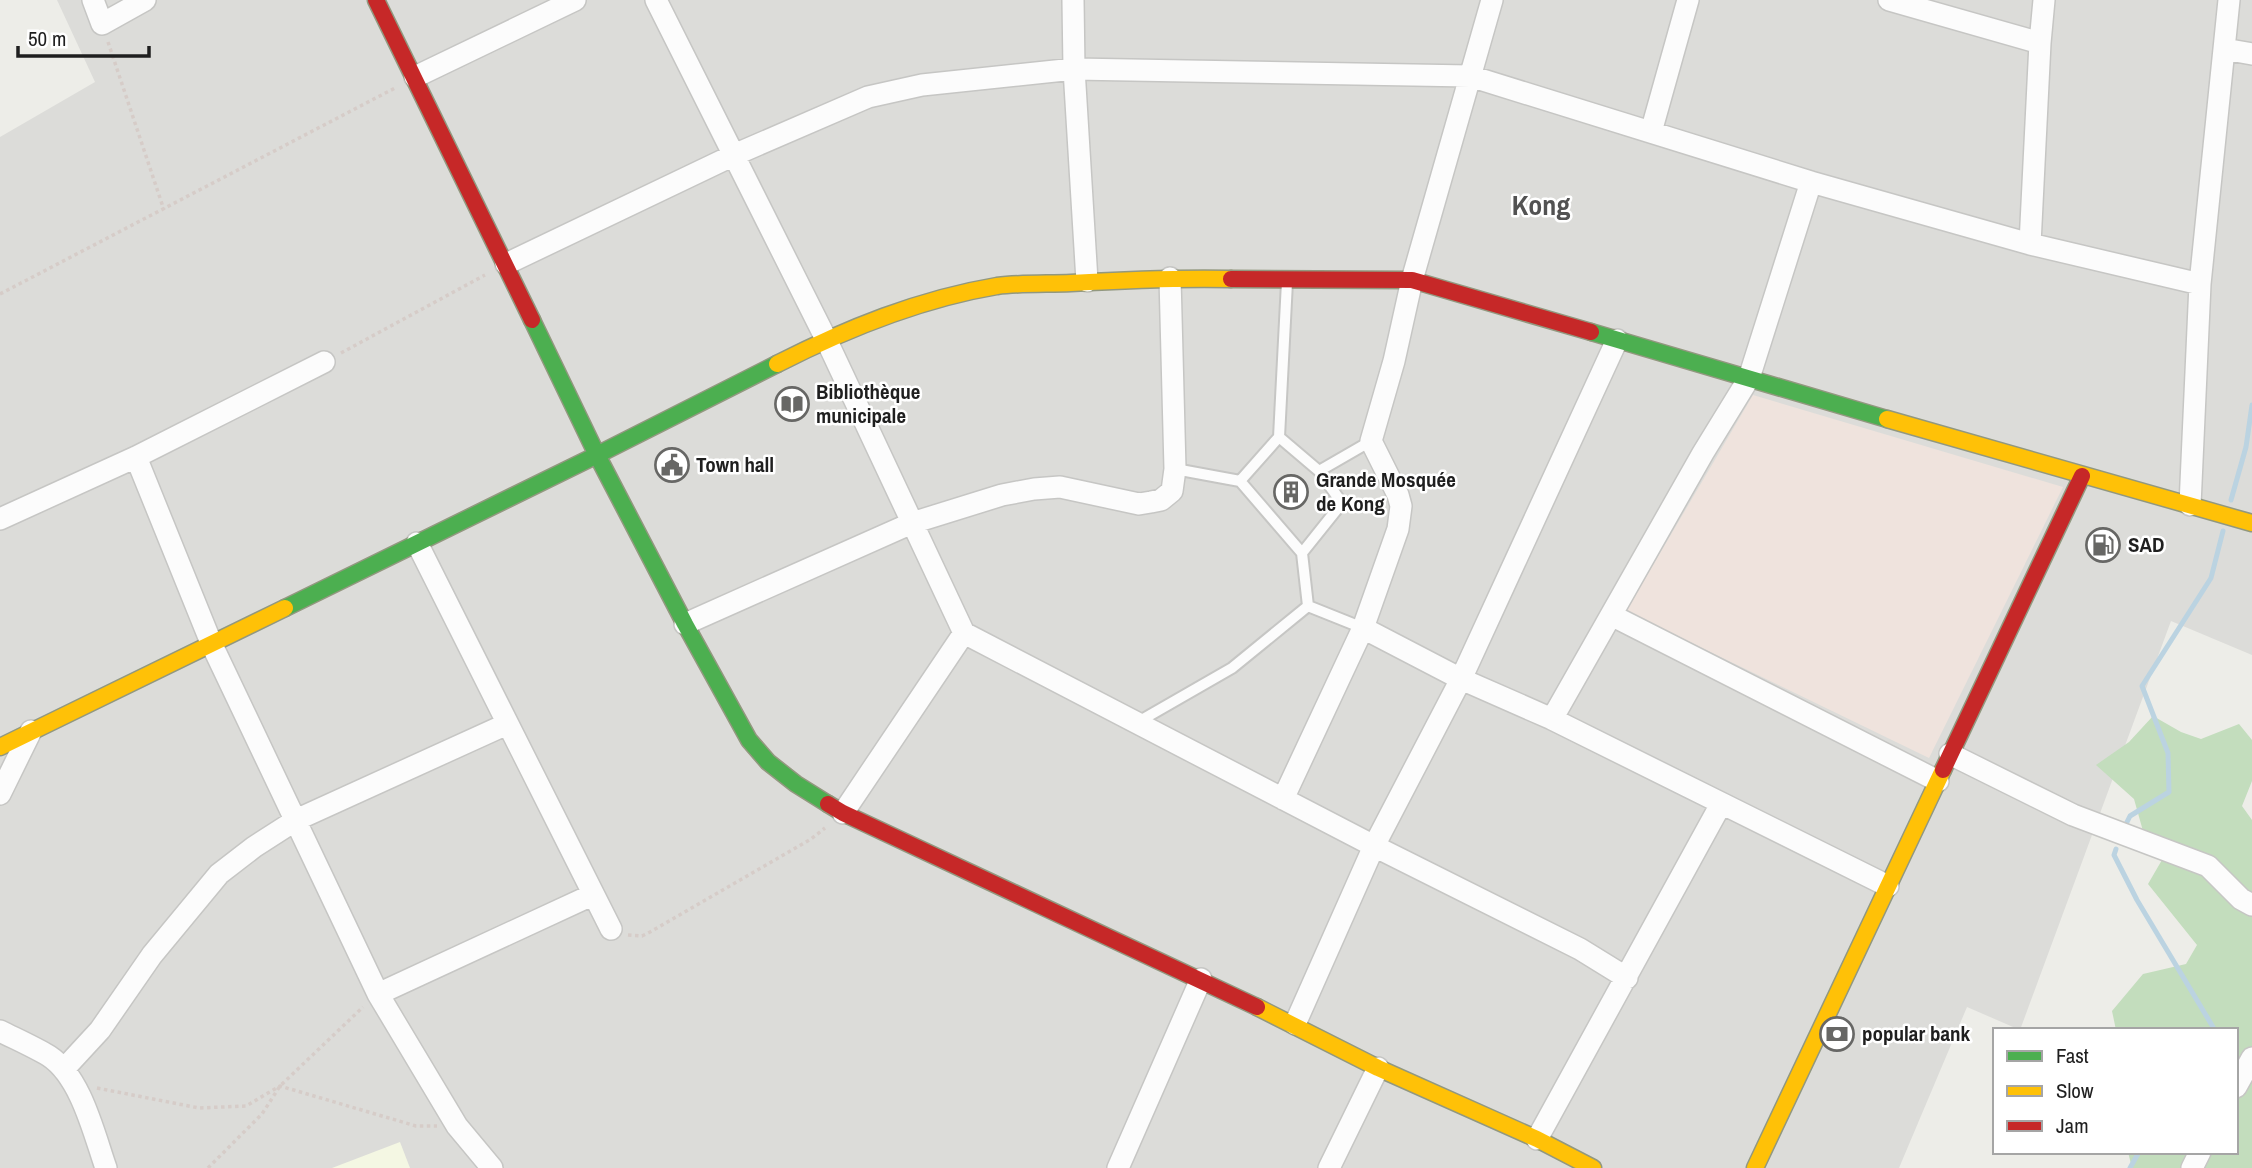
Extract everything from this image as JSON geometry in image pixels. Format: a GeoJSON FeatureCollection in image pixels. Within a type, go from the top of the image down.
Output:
{"type":"FeatureCollection","features":[{"type":"Feature","properties":{"kind":"main road"},"geometry":{"type":"LineString","coordinates":[[376,0],[597,455],[749,740],[768,762],[843,813],[1201,979],[1378,1068],[1536,1139],[1593,1168]]}},
{"type":"Feature","properties":{"kind":"main road"},"geometry":{"type":"LineString","coordinates":[[0,747],[417,544],[826,339],[895,312],[948,296],[999,286],[1170,278],[1412,280],[2252,523]]}},
{"type":"Feature","properties":{"kind":"main road"},"geometry":{"type":"LineString","coordinates":[[1755,1168],[2082,476]]}},
{"type":"Feature","properties":{"kind":"street"},"geometry":{"type":"LineString","coordinates":[[93,0],[102,24],[145,0]]}},
{"type":"Feature","properties":{"kind":"street"},"geometry":{"type":"LineString","coordinates":[[415,77],[575,0]]}},
{"type":"Feature","properties":{"kind":"street"},"geometry":{"type":"LineString","coordinates":[[656,0],[826,339],[964,633],[1374,846],[1580,949],[1627,978]]}},
{"type":"Feature","properties":{"kind":"street"},"geometry":{"type":"LineString","coordinates":[[1073,0],[1074,69],[1087,281]]}},
{"type":"Feature","properties":{"kind":"street"},"geometry":{"type":"LineString","coordinates":[[1283,799],[1363,628],[1398,529],[1401,506],[1398,495],[1371,441],[1394,361],[1412,280],[1492,0]]}},
{"type":"Feature","properties":{"kind":"street"},"geometry":{"type":"LineString","coordinates":[[1651,132],[1688,0]]}},
{"type":"Feature","properties":{"kind":"street"},"geometry":{"type":"LineString","coordinates":[[1889,0],[2040,43]]}},
{"type":"Feature","properties":{"kind":"street"},"geometry":{"type":"LineString","coordinates":[[2029,244],[2044,0]]}},
{"type":"Feature","properties":{"kind":"street"},"geometry":{"type":"LineString","coordinates":[[2190,505],[2200,284],[2229,0]]}},
{"type":"Feature","properties":{"kind":"street"},"geometry":{"type":"LineString","coordinates":[[2224,49],[2252,54]]}},
{"type":"Feature","properties":{"kind":"street"},"geometry":{"type":"LineString","coordinates":[[506,264],[734,155],[868,97],[922,85],[1074,69],[1471,76],[1811,182],[2029,244],[2200,284]]}},
{"type":"Feature","properties":{"kind":"street"},"geometry":{"type":"LineString","coordinates":[[1552,719],[1749,378],[1811,182]]}},
{"type":"Feature","properties":{"kind":"street"},"geometry":{"type":"LineString","coordinates":[[685,624],[912,523],[1002,495],[1060,487],[1139,505],[1167,497],[1171,491],[1175,469],[1170,278]]}},
{"type":"Feature","properties":{"kind":"street"},"geometry":{"type":"LineString","coordinates":[[1295,1024],[1374,846],[1461,679],[1617,340]]}},
{"type":"Feature","properties":{"kind":"street"},"geometry":{"type":"LineString","coordinates":[[0,519],[136,457],[324,362]]}},
{"type":"Feature","properties":{"kind":"street"},"geometry":{"type":"LineString","coordinates":[[136,457],[212,645],[378,993],[457,1126],[492,1168]]}},
{"type":"Feature","properties":{"kind":"street"},"geometry":{"type":"LineString","coordinates":[[417,544],[611,929]]}},
{"type":"Feature","properties":{"kind":"street"},"geometry":{"type":"LineString","coordinates":[[1611,615],[1938,781]]}},
{"type":"Feature","properties":{"kind":"street"},"geometry":{"type":"LineString","coordinates":[[1363,628],[1461,679],[1552,719],[1888,886]]}},
{"type":"Feature","properties":{"kind":"street"},"geometry":{"type":"LineString","coordinates":[[843,813],[964,633]]}},
{"type":"Feature","properties":{"kind":"street"},"geometry":{"type":"LineString","coordinates":[[69,1077],[159,947],[219,874],[296,820],[507,724]]}},
{"type":"Feature","properties":{"kind":"street"},"geometry":{"type":"LineString","coordinates":[[0,794],[31,731]]}},
{"type":"Feature","properties":{"kind":"street"},"geometry":{"type":"LineString","coordinates":[[1950,754],[2073,815],[2208,866],[2241,899],[2252,905]]}},
{"type":"Feature","properties":{"kind":"street"},"geometry":{"type":"LineString","coordinates":[[1536,1139],[1721,804]]}},
{"type":"Feature","properties":{"kind":"street"},"geometry":{"type":"LineString","coordinates":[[378,993],[592,895]]}},
{"type":"Feature","properties":{"kind":"street"},"geometry":{"type":"LineString","coordinates":[[1118,1168],[1201,979]]}},
{"type":"Feature","properties":{"kind":"street"},"geometry":{"type":"LineString","coordinates":[[0,1031],[50,1057],[69,1077],[106,1168]]}},
{"type":"Feature","properties":{"kind":"street"},"geometry":{"type":"LineString","coordinates":[[2238,1083],[2252,1058]]}},
{"type":"Feature","properties":{"kind":"street"},"geometry":{"type":"LineString","coordinates":[[1329,1168],[1378,1068]]}},
{"type":"Feature","properties":{"kind":"lane"},"geometry":{"type":"LineString","coordinates":[[1240,481],[1279,437],[1287,279]]}},
{"type":"Feature","properties":{"kind":"lane"},"geometry":{"type":"LineString","coordinates":[[1279,437],[1320,471],[1342,503],[1302,553]]}},
{"type":"Feature","properties":{"kind":"lane"},"geometry":{"type":"LineString","coordinates":[[1320,471],[1371,441]]}},
{"type":"Feature","properties":{"kind":"lane"},"geometry":{"type":"LineString","coordinates":[[1175,469],[1240,481],[1302,553],[1308,606]]}},
{"type":"Feature","properties":{"kind":"lane"},"geometry":{"type":"LineString","coordinates":[[1308,606],[1363,628]]}},
{"type":"Feature","properties":{"kind":"lane"},"geometry":{"type":"LineString","coordinates":[[1137,723],[1232,668],[1308,606]]}},
{"type":"Feature","properties":{"kind":"path"},"geometry":{"type":"LineString","coordinates":[[102,24],[164,209]]}},
{"type":"Feature","properties":{"kind":"path"},"geometry":{"type":"LineString","coordinates":[[0,294],[415,77]]}},
{"type":"Feature","properties":{"kind":"path"},"geometry":{"type":"LineString","coordinates":[[324,362],[506,264]]}},
{"type":"Feature","properties":{"kind":"path"},"geometry":{"type":"LineString","coordinates":[[611,929],[619,934],[642,936],[811,839],[843,813]]}},
{"type":"Feature","properties":{"kind":"path"},"geometry":{"type":"LineString","coordinates":[[69,1077],[199,1108],[246,1106],[280,1086],[378,993]]}},
{"type":"Feature","properties":{"kind":"path"},"geometry":{"type":"LineString","coordinates":[[280,1086],[416,1126],[457,1126]]}},
{"type":"Feature","properties":{"kind":"path"},"geometry":{"type":"LineString","coordinates":[[208,1168],[262,1114],[280,1086]]}},
{"type":"Feature","properties":{"kind":"shaded area"},"geometry":{"type":"Polygon","coordinates":[[[57,0],[2252,0],[2252,655],[2171,621],[2021,1028],[1967,1007],[1899,1168],[0,1168],[0,137],[95,82],[57,0]]]}},
{"type":"Feature","properties":{"kind":"shaded area"},"geometry":{"type":"Polygon","coordinates":[[[1753,395],[2063,487],[1929,758],[1626,611],[1753,395]]]}},
{"type":"Feature","properties":{"kind":"shaded area"},"geometry":{"type":"Polygon","coordinates":[[[400,1142],[410,1168],[332,1168],[400,1142]]]}},
{"type":"Feature","properties":{"kind":"green space"},"geometry":{"type":"Polygon","coordinates":[[[2153,716],[2181,732],[2201,739],[2239,724],[2252,740],[2252,781],[2242,806],[2252,820],[2252,1168],[2132,1168],[2128,1154],[2238,1154],[2238,1028],[2116,1028],[2112,1011],[2143,974],[2186,964],[2197,945],[2148,884],[2173,841],[2143,831],[2134,799],[2096,765],[2129,742],[2153,716]]]}},
{"type":"Feature","properties":{"kind":"waterway"},"geometry":{"type":"LineString","coordinates":[[2231,500],[2246,447],[2252,405]]}},
{"type":"Feature","properties":{"kind":"waterway"},"geometry":{"type":"LineString","coordinates":[[2127,822],[2130,816],[2169,792],[2168,753],[2142,686],[2211,578],[2223,531]]}},
{"type":"Feature","properties":{"kind":"waterway"},"geometry":{"type":"LineString","coordinates":[[2116,849],[2114,855],[2137,900],[2213,1028]]}},
{"type":"Feature","properties":{"kind":"waterway"},"geometry":{"type":"LineString","coordinates":[[2130,1168],[2138,1154]]}},
{"type":"Feature","properties":{"kind":"traffic: fast"},"geometry":{"type":"LineString","coordinates":[[532,320],[597,455],[749,740],[768,762],[828,804]]}},
{"type":"Feature","properties":{"kind":"traffic: fast"},"geometry":{"type":"LineString","coordinates":[[1591,332],[1887,419]]}},
{"type":"Feature","properties":{"kind":"traffic: fast"},"geometry":{"type":"LineString","coordinates":[[285,608],[777,364]]}},
{"type":"Feature","properties":{"kind":"traffic: slow"},"geometry":{"type":"LineString","coordinates":[[777,364],[830,339],[911,307],[997,286],[1151,279],[1231,279]]}},
{"type":"Feature","properties":{"kind":"traffic: slow"},"geometry":{"type":"LineString","coordinates":[[1887,419],[2252,523]]}},
{"type":"Feature","properties":{"kind":"traffic: slow"},"geometry":{"type":"LineString","coordinates":[[0,747],[285,608]]}},
{"type":"Feature","properties":{"kind":"traffic: slow"},"geometry":{"type":"LineString","coordinates":[[1755,1168],[1943,770]]}},
{"type":"Feature","properties":{"kind":"traffic: slow"},"geometry":{"type":"LineString","coordinates":[[1257,1007],[1378,1068],[1537,1139],[1593,1168]]}},
{"type":"Feature","properties":{"kind":"traffic: jam"},"geometry":{"type":"LineString","coordinates":[[376,0],[532,320]]}},
{"type":"Feature","properties":{"kind":"traffic: jam"},"geometry":{"type":"LineString","coordinates":[[1231,279],[1412,280],[1591,332]]}},
{"type":"Feature","properties":{"kind":"traffic: jam"},"geometry":{"type":"LineString","coordinates":[[1943,770],[2082,476]]}},
{"type":"Feature","properties":{"kind":"traffic: jam"},"geometry":{"type":"LineString","coordinates":[[828,804],[1257,1007]]}},
{"type":"Feature","properties":{"kind":"place","name":"Bibliothèque municipale"},"geometry":{"type":"Point","coordinates":[792,404]}},
{"type":"Feature","properties":{"kind":"place","name":"Town hall"},"geometry":{"type":"Point","coordinates":[672,465]}},
{"type":"Feature","properties":{"kind":"place","name":"Grande Mosquée de Kong"},"geometry":{"type":"Point","coordinates":[1291,492]}},
{"type":"Feature","properties":{"kind":"place","name":"SAD"},"geometry":{"type":"Point","coordinates":[2103,545]}},
{"type":"Feature","properties":{"kind":"place","name":"popular bank"},"geometry":{"type":"Point","coordinates":[1837,1034]}},
{"type":"Feature","properties":{"kind":"district","name":"Kong"},"geometry":{"type":"Point","coordinates":[1541,205]}}]}
